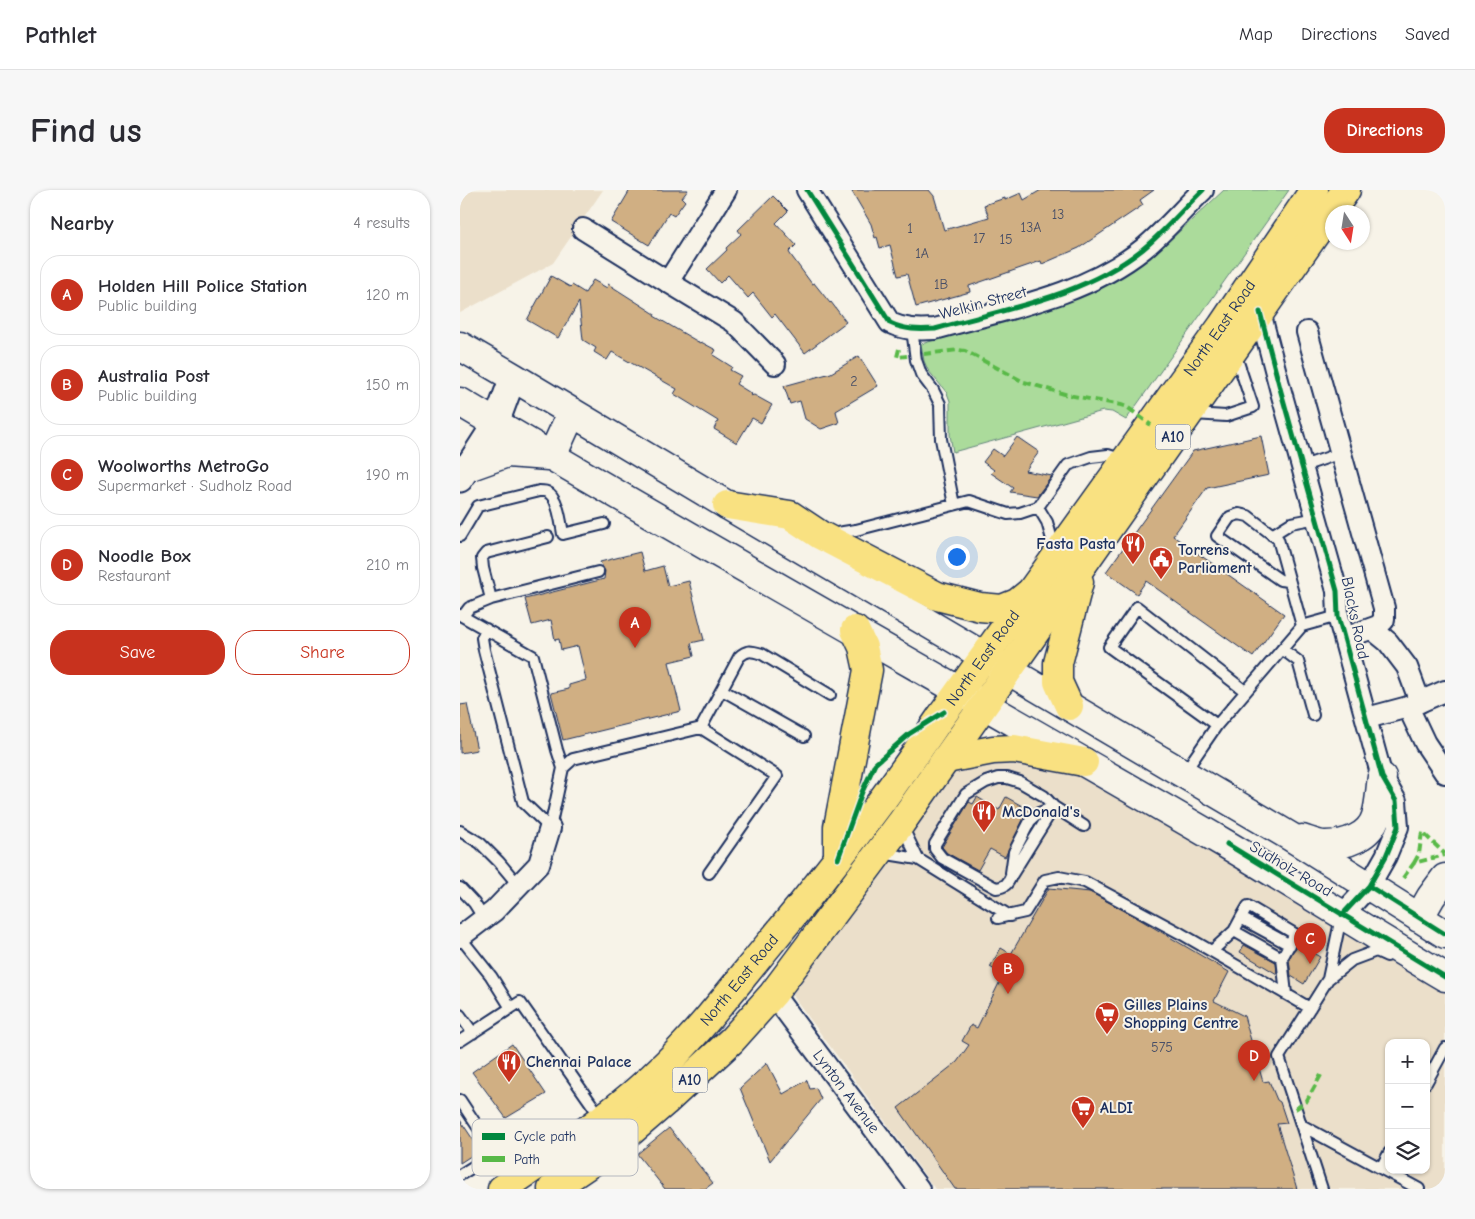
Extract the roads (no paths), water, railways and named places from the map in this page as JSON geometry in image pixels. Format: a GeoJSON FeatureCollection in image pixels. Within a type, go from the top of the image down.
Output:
{"type":"FeatureCollection","features":[{"type":"Feature","properties":{"kind":"highway","name":"North East Road"},"geometry":{"type":"LineString","coordinates":[[603,1119],[667,1063],[715,1010],[792,918],[838,859],[902,774],[984,656],[1222,326],[1314,190]]}},
{"type":"Feature","properties":{"kind":"highway","name":"North East Road"},"geometry":{"type":"LineString","coordinates":[[638,1126],[732,1040],[773,994],[901,823],[1346,190]]}},
{"type":"Feature","properties":{"kind":"highway"},"geometry":{"type":"LineString","coordinates":[[727,505],[790,515],[820,535],[937,596],[980,607],[1002,608],[1017,603],[1030,593]]}},
{"type":"Feature","properties":{"kind":"highway"},"geometry":{"type":"LineString","coordinates":[[1069,706],[1058,682],[1058,663],[1085,561]]}},
{"type":"Feature","properties":{"kind":"highway"},"geometry":{"type":"LineString","coordinates":[[838,859],[838,827],[868,670],[863,648],[855,630]]}},
{"type":"Feature","properties":{"kind":"highway"},"geometry":{"type":"LineString","coordinates":[[946,759],[993,750],[1014,749],[1084,762]]}},
{"type":"Feature","properties":{"kind":"highway"},"geometry":{"type":"LineString","coordinates":[[715,1010],[751,992],[766,988],[773,994]]}},
{"type":"Feature","properties":{"kind":"highway","name":"North East Road"},"geometry":{"type":"LineString","coordinates":[[509,1184],[521,1176]]}},
{"type":"Feature","properties":{"kind":"highway","name":"North East Road"},"geometry":{"type":"LineString","coordinates":[[552,1189],[571,1176]]}},
{"type":"Feature","properties":{"kind":"main road","name":"Sudholz Road"},"geometry":{"type":"LineString","coordinates":[[468,351],[1291,837],[1445,934]]}},
{"type":"Feature","properties":{"kind":"main road"},"geometry":{"type":"LineString","coordinates":[[463,464],[507,453],[552,456],[572,412]]}},
{"type":"Feature","properties":{"kind":"main road","name":"Sudholz Road"},"geometry":{"type":"LineString","coordinates":[[479,413],[679,535],[855,630],[960,690],[1226,844],[1441,974]]}},
{"type":"Feature","properties":{"kind":"main road"},"geometry":{"type":"LineString","coordinates":[[1291,837],[1324,845],[1342,843],[1365,834],[1377,814],[1382,776]]}},
{"type":"Feature","properties":{"kind":"main road"},"geometry":{"type":"LineString","coordinates":[[1419,918],[1431,896],[1445,878]]}},
{"type":"Feature","properties":{"kind":"street"},"geometry":{"type":"LineString","coordinates":[[668,282],[726,190]]}},
{"type":"Feature","properties":{"kind":"street","name":"Welkin Street"},"geometry":{"type":"LineString","coordinates":[[807,190],[890,323],[912,330],[935,328],[1054,296],[1096,279],[1143,248],[1203,190]]}},
{"type":"Feature","properties":{"kind":"street"},"geometry":{"type":"LineString","coordinates":[[583,229],[734,322],[775,364]]}},
{"type":"Feature","properties":{"kind":"street","name":"Blacks Road"},"geometry":{"type":"LineString","coordinates":[[1260,312],[1337,591],[1338,616],[1382,776],[1396,801],[1398,827],[1386,856],[1368,886],[1342,914]]}},
{"type":"Feature","properties":{"kind":"street","name":"Blacks Road"},"geometry":{"type":"LineString","coordinates":[[1307,332],[1384,608],[1384,620],[1378,626],[1345,638]]}},
{"type":"Feature","properties":{"kind":"street"},"geometry":{"type":"LineString","coordinates":[[463,464],[479,413],[513,376]]}},
{"type":"Feature","properties":{"kind":"street"},"geometry":{"type":"LineString","coordinates":[[1372,629],[1388,642],[1407,667],[1414,704],[1425,743],[1445,773]]}},
{"type":"Feature","properties":{"kind":"street"},"geometry":{"type":"LineString","coordinates":[[1367,718],[1414,704],[1445,691]]}},
{"type":"Feature","properties":{"kind":"street"},"geometry":{"type":"LineString","coordinates":[[460,937],[494,911],[539,864],[550,828]]}},
{"type":"Feature","properties":{"kind":"street","name":"Lynton Avenue"},"geometry":{"type":"LineString","coordinates":[[773,994],[919,1189]]}},
{"type":"Feature","properties":{"kind":"lane"},"geometry":{"type":"LineString","coordinates":[[912,330],[916,360],[921,374],[933,390],[940,404],[941,439],[954,505]]}},
{"type":"Feature","properties":{"kind":"lane"},"geometry":{"type":"LineString","coordinates":[[1189,414],[1226,416],[1253,407],[1234,350]]}},
{"type":"Feature","properties":{"kind":"lane"},"geometry":{"type":"LineString","coordinates":[[1303,466],[1341,453]]}},
{"type":"Feature","properties":{"kind":"lane"},"geometry":{"type":"LineString","coordinates":[[820,535],[856,530],[969,501],[1008,514],[1020,513],[1038,507],[1068,465],[1091,457],[1108,455],[1126,460]]}},
{"type":"Feature","properties":{"kind":"lane"},"geometry":{"type":"LineString","coordinates":[[460,536],[478,506],[539,491],[547,491],[556,502],[563,534],[604,524]]}},
{"type":"Feature","properties":{"kind":"lane"},"geometry":{"type":"LineString","coordinates":[[1038,507],[1047,522],[1057,556]]}},
{"type":"Feature","properties":{"kind":"lane"},"geometry":{"type":"LineString","coordinates":[[1290,581],[1280,580],[1216,536],[1230,517],[1239,514],[1248,516],[1278,540],[1290,581],[1302,626]]}},
{"type":"Feature","properties":{"kind":"lane"},"geometry":{"type":"LineString","coordinates":[[1272,535],[1291,523],[1317,518]]}},
{"type":"Feature","properties":{"kind":"lane"},"geometry":{"type":"LineString","coordinates":[[491,599],[483,568],[482,558],[486,553],[548,537]]}},
{"type":"Feature","properties":{"kind":"lane"},"geometry":{"type":"LineString","coordinates":[[550,828],[563,768],[533,656],[462,615],[469,608],[491,599],[598,572]]}},
{"type":"Feature","properties":{"kind":"lane"},"geometry":{"type":"LineString","coordinates":[[1217,725],[1109,647],[1137,607],[1246,691]]}},
{"type":"Feature","properties":{"kind":"lane"},"geometry":{"type":"LineString","coordinates":[[1184,774],[1217,725],[1302,626],[1338,616]]}},
{"type":"Feature","properties":{"kind":"lane"},"geometry":{"type":"LineString","coordinates":[[486,629],[482,638],[484,650],[523,802],[550,828]]}},
{"type":"Feature","properties":{"kind":"lane"},"geometry":{"type":"LineString","coordinates":[[1282,649],[1298,662],[1312,715]]}},
{"type":"Feature","properties":{"kind":"lane"},"geometry":{"type":"LineString","coordinates":[[701,728],[739,657],[744,652],[752,650],[762,654],[830,695]]}},
{"type":"Feature","properties":{"kind":"lane"},"geometry":{"type":"LineString","coordinates":[[722,690],[804,736]]}},
{"type":"Feature","properties":{"kind":"lane"},"geometry":{"type":"LineString","coordinates":[[563,768],[573,760],[701,728],[777,776],[708,873]]}},
{"type":"Feature","properties":{"kind":"lane"},"geometry":{"type":"LineString","coordinates":[[1054,807],[1011,876],[1008,884],[1002,887],[996,888],[942,858],[935,849],[936,844],[966,794],[986,782],[998,778],[1007,778],[1020,782],[1044,796],[1054,807],[1084,826]]}},
{"type":"Feature","properties":{"kind":"lane"},"geometry":{"type":"LineString","coordinates":[[901,823],[918,859]]}},
{"type":"Feature","properties":{"kind":"lane"},"geometry":{"type":"LineString","coordinates":[[460,831],[480,843],[519,886]]}},
{"type":"Feature","properties":{"kind":"lane"},"geometry":{"type":"LineString","coordinates":[[878,853],[918,859],[1010,916]]}},
{"type":"Feature","properties":{"kind":"lane"},"geometry":{"type":"LineString","coordinates":[[998,918],[1026,912],[1045,880],[1059,876],[1085,882],[1212,951],[1310,1008]]}},
{"type":"Feature","properties":{"kind":"lane"},"geometry":{"type":"LineString","coordinates":[[460,888],[474,903],[484,919]]}},
{"type":"Feature","properties":{"kind":"lane"},"geometry":{"type":"LineString","coordinates":[[1322,1189],[1279,1057],[1328,979],[1342,914]]}},
{"type":"Feature","properties":{"kind":"lane"},"geometry":{"type":"LineString","coordinates":[[1212,951],[1234,931],[1241,918],[1290,945],[1282,958],[1286,994]]}},
{"type":"Feature","properties":{"kind":"lane"},"geometry":{"type":"LineString","coordinates":[[1234,931],[1282,958]]}},
{"type":"Feature","properties":{"kind":"lane"},"geometry":{"type":"LineString","coordinates":[[460,937],[490,976],[511,1008]]}},
{"type":"Feature","properties":{"kind":"lane"},"geometry":{"type":"LineString","coordinates":[[1328,979],[1352,960],[1376,951],[1423,974],[1441,974]]}},
{"type":"Feature","properties":{"kind":"lane"},"geometry":{"type":"LineString","coordinates":[[460,1041],[520,1002],[603,1119]]}},
{"type":"Feature","properties":{"kind":"lane"},"geometry":{"type":"LineString","coordinates":[[460,1015],[473,1033]]}},
{"type":"Feature","properties":{"kind":"lane"},"geometry":{"type":"LineString","coordinates":[[1430,1076],[1445,1048]]}},
{"type":"Feature","properties":{"kind":"lane"},"geometry":{"type":"LineString","coordinates":[[460,1100],[473,1119]]}},
{"type":"Feature","properties":{"kind":"lane"},"geometry":{"type":"LineString","coordinates":[[1300,1125],[1419,1189]]}},
{"type":"Feature","properties":{"kind":"lane"},"geometry":{"type":"LineString","coordinates":[[1381,1168],[1385,1160]]}},
{"type":"Feature","properties":{"kind":"lane"},"geometry":{"type":"LineString","coordinates":[[460,1175],[472,1167]]}},
{"type":"Feature","properties":{"kind":"place","name":"Fasta Pasta"},"geometry":{"type":"Point","coordinates":[1133,565]}},
{"type":"Feature","properties":{"kind":"place","name":"Torrens Parliament"},"geometry":{"type":"Point","coordinates":[1161,580]}},
{"type":"Feature","properties":{"kind":"place","name":"Holden Hill Police Station"},"geometry":{"type":"Point","coordinates":[635,648]}},
{"type":"Feature","properties":{"kind":"place","name":"McDonald's"},"geometry":{"type":"Point","coordinates":[984,833]}},
{"type":"Feature","properties":{"kind":"place","name":"Woolworths MetroGo"},"geometry":{"type":"Point","coordinates":[1310,964]}},
{"type":"Feature","properties":{"kind":"place","name":"Australia Post"},"geometry":{"type":"Point","coordinates":[1008,994]}},
{"type":"Feature","properties":{"kind":"place","name":"Gilles Plains Shopping Centre"},"geometry":{"type":"Point","coordinates":[1107,1035]}},
{"type":"Feature","properties":{"kind":"place","name":"Noodle Box"},"geometry":{"type":"Point","coordinates":[1254,1081]}},
{"type":"Feature","properties":{"kind":"place","name":"Chennai Palace"},"geometry":{"type":"Point","coordinates":[509,1083]}},
{"type":"Feature","properties":{"kind":"place","name":"ALDI"},"geometry":{"type":"Point","coordinates":[1083,1129]}}]}
